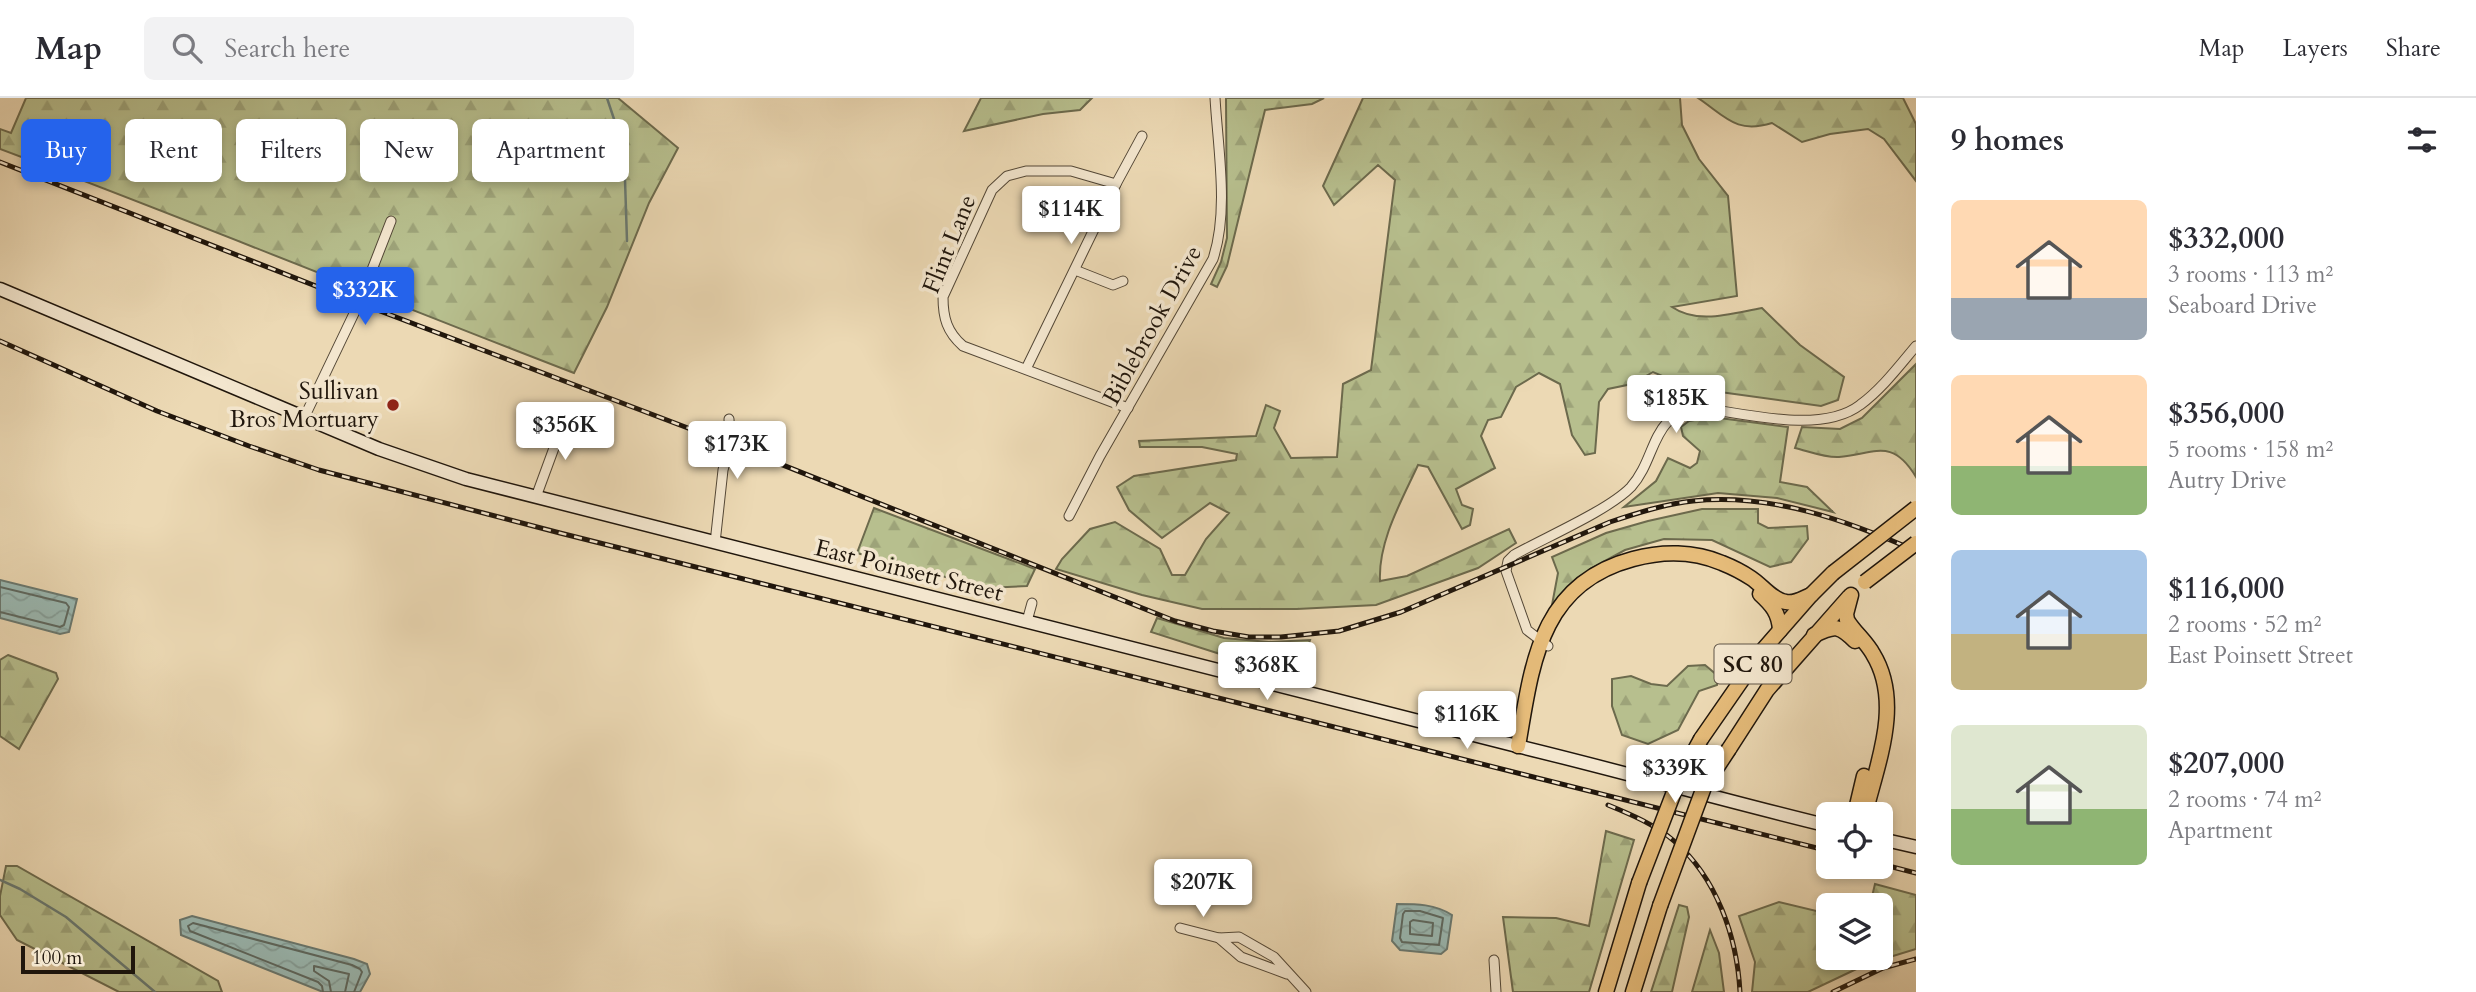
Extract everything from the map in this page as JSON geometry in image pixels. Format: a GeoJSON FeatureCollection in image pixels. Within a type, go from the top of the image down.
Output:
{"type":"FeatureCollection","features":[{"type":"Feature","properties":{"kind":"main road","name":"East Poinsett Street"},"geometry":{"type":"LineString","coordinates":[[0,289],[304,418],[436,470],[1027,621],[1192,666],[1816,823]]}},
{"type":"Feature","properties":{"kind":"main road","name":"SC 80"},"geometry":{"type":"LineString","coordinates":[[1606,992],[1639,883],[1679,779],[1701,739],[1762,651],[1811,595],[1833,573],[1916,508]]}},
{"type":"Feature","properties":{"kind":"main road","name":"SC 80"},"geometry":{"type":"LineString","coordinates":[[1633,992],[1704,787],[1768,691],[1814,635],[1851,595],[1916,543]]}},
{"type":"Feature","properties":{"kind":"main road"},"geometry":{"type":"LineString","coordinates":[[1544,644],[1559,607],[1586,580],[1611,566],[1654,554],[1685,554],[1722,563],[1750,577],[1785,602],[1796,602],[1811,595]]}},
{"type":"Feature","properties":{"kind":"main road"},"geometry":{"type":"LineString","coordinates":[[1523,747],[1534,656],[1565,613],[1587,590],[1620,571],[1661,560],[1690,561],[1713,566],[1743,581],[1775,610],[1779,617],[1780,630]]}},
{"type":"Feature","properties":{"kind":"main road"},"geometry":{"type":"LineString","coordinates":[[1851,595],[1847,620],[1874,654],[1885,683],[1887,700],[1884,733],[1868,802]]}},
{"type":"Feature","properties":{"kind":"main road"},"geometry":{"type":"LineString","coordinates":[[1814,635],[1829,628],[1843,629],[1863,651],[1877,680],[1879,715],[1857,802]]}},
{"type":"Feature","properties":{"kind":"main road"},"geometry":{"type":"LineString","coordinates":[[1893,842],[1916,848]]}},
{"type":"Feature","properties":{"kind":"street","name":"Biblebrook Drive"},"geometry":{"type":"LineString","coordinates":[[1069,516],[1206,274],[1218,244],[1222,213],[1215,98]]}},
{"type":"Feature","properties":{"kind":"street"},"geometry":{"type":"LineString","coordinates":[[1026,369],[1142,136]]}},
{"type":"Feature","properties":{"kind":"street","name":"Flint Lane"},"geometry":{"type":"LineString","coordinates":[[1116,184],[1071,171],[1026,171],[1007,176],[992,190],[943,297],[943,315],[950,335],[962,346],[1128,408]]}},
{"type":"Feature","properties":{"kind":"street"},"geometry":{"type":"LineString","coordinates":[[304,418],[315,392],[335,358],[391,221]]}},
{"type":"Feature","properties":{"kind":"street"},"geometry":{"type":"LineString","coordinates":[[1076,270],[1113,285],[1123,281]]}},
{"type":"Feature","properties":{"kind":"street"},"geometry":{"type":"LineString","coordinates":[[1544,644],[1527,630],[1522,620],[1506,570],[1508,561],[1627,490],[1637,478],[1659,431],[1671,418],[1686,410],[1702,408],[1812,421],[1837,418],[1869,398],[1916,346]]}},
{"type":"Feature","properties":{"kind":"street"},"geometry":{"type":"LineString","coordinates":[[537,497],[565,418]]}},
{"type":"Feature","properties":{"kind":"street"},"geometry":{"type":"LineString","coordinates":[[715,543],[723,470],[730,443],[729,419]]}},
{"type":"Feature","properties":{"kind":"street"},"geometry":{"type":"LineString","coordinates":[[1027,621],[1032,603]]}},
{"type":"Feature","properties":{"kind":"street"},"geometry":{"type":"LineString","coordinates":[[1180,928],[1219,938],[1239,937],[1275,957],[1306,992]]}},
{"type":"Feature","properties":{"kind":"street"},"geometry":{"type":"LineString","coordinates":[[1219,938],[1241,957],[1292,976]]}},
{"type":"Feature","properties":{"kind":"street"},"geometry":{"type":"LineString","coordinates":[[1494,960],[1496,992]]}},
{"type":"Feature","properties":{"kind":"green space"},"geometry":{"type":"Polygon","coordinates":[[[26,98],[618,98],[678,148],[649,203],[607,307],[574,373],[86,182],[111,182],[111,119],[21,119],[21,157],[0,149],[0,129],[11,133],[26,98]]]}},
{"type":"Feature","properties":{"kind":"green space"},"geometry":{"type":"Polygon","coordinates":[[[981,98],[1092,98],[1080,110],[1043,114],[964,131],[981,98]]]}},
{"type":"Feature","properties":{"kind":"green space"},"geometry":{"type":"Polygon","coordinates":[[[1226,98],[1324,98],[1312,104],[1265,110],[1227,266],[1217,287],[1211,284],[1221,262],[1227,238],[1226,98]]]}},
{"type":"Feature","properties":{"kind":"green space"},"geometry":{"type":"Polygon","coordinates":[[[1363,98],[1680,98],[1682,125],[1699,159],[1728,196],[1737,296],[1672,307],[1704,317],[1762,308],[1800,345],[1844,377],[1838,400],[1821,406],[1691,388],[1653,372],[1632,384],[1608,389],[1599,402],[1595,453],[1585,455],[1572,435],[1560,384],[1539,373],[1516,387],[1501,417],[1488,420],[1481,436],[1495,468],[1456,489],[1462,505],[1473,509],[1470,525],[1462,529],[1428,467],[1418,465],[1387,536],[1380,566],[1380,581],[1407,576],[1509,529],[1516,543],[1478,568],[1376,605],[1297,609],[1202,609],[1142,595],[1056,569],[1090,529],[1115,522],[1160,549],[1172,575],[1185,575],[1206,539],[1229,513],[1210,503],[1162,538],[1129,510],[1117,487],[1134,476],[1236,460],[1237,454],[1202,447],[1140,447],[1139,441],[1256,436],[1266,405],[1280,411],[1274,428],[1291,458],[1337,457],[1343,384],[1371,370],[1395,180],[1378,165],[1334,205],[1323,186],[1363,98]]]}},
{"type":"Feature","properties":{"kind":"green space"},"geometry":{"type":"Polygon","coordinates":[[[1698,98],[1903,98],[1916,124],[1916,181],[1884,139],[1868,129],[1830,134],[1802,142],[1772,123],[1749,126],[1732,122],[1698,98]]]}},
{"type":"Feature","properties":{"kind":"green space"},"geometry":{"type":"Polygon","coordinates":[[[1916,364],[1916,477],[1899,457],[1891,452],[1873,451],[1834,457],[1795,448],[1802,427],[1840,429],[1862,418],[1916,364]]]}},
{"type":"Feature","properties":{"kind":"green space"},"geometry":{"type":"Polygon","coordinates":[[[1712,417],[1788,427],[1780,482],[1807,487],[1833,512],[1777,498],[1718,493],[1624,507],[1656,481],[1668,458],[1690,468],[1697,463],[1700,451],[1683,436],[1681,427],[1689,421],[1712,417]]]}},
{"type":"Feature","properties":{"kind":"green space"},"geometry":{"type":"Polygon","coordinates":[[[874,508],[1035,569],[1027,586],[986,588],[857,553],[874,508]]]}},
{"type":"Feature","properties":{"kind":"green space"},"geometry":{"type":"Polygon","coordinates":[[[1702,509],[1758,509],[1758,523],[1768,528],[1807,526],[1808,539],[1791,562],[1770,567],[1712,540],[1664,539],[1625,550],[1590,569],[1552,605],[1558,573],[1552,557],[1606,533],[1702,509]]]}},
{"type":"Feature","properties":{"kind":"green space"},"geometry":{"type":"Polygon","coordinates":[[[1157,618],[1224,638],[1269,642],[1310,640],[1302,666],[1220,654],[1151,632],[1157,618]]]}},
{"type":"Feature","properties":{"kind":"green space"},"geometry":{"type":"Polygon","coordinates":[[[8,655],[56,673],[58,679],[19,749],[0,736],[0,660],[8,655]]]}},
{"type":"Feature","properties":{"kind":"green space"},"geometry":{"type":"Polygon","coordinates":[[[1705,665],[1718,676],[1717,685],[1699,691],[1678,730],[1648,744],[1622,735],[1612,706],[1612,679],[1631,676],[1651,684],[1667,686],[1688,666],[1705,665]]]}},
{"type":"Feature","properties":{"kind":"green space"},"geometry":{"type":"Polygon","coordinates":[[[1606,831],[1634,840],[1589,992],[1513,992],[1503,917],[1556,918],[1589,926],[1606,831]]]}},
{"type":"Feature","properties":{"kind":"green space"},"geometry":{"type":"Polygon","coordinates":[[[6,866],[17,866],[218,981],[222,992],[119,992],[17,940],[0,915],[0,896],[6,866]]]}},
{"type":"Feature","properties":{"kind":"green space"},"geometry":{"type":"Polygon","coordinates":[[[1875,884],[1916,895],[1916,949],[1893,956],[1893,893],[1873,893],[1875,884]]]}},
{"type":"Feature","properties":{"kind":"green space"},"geometry":{"type":"Polygon","coordinates":[[[1779,902],[1816,911],[1816,970],[1854,970],[1808,992],[1752,992],[1755,962],[1739,916],[1779,902]]]}},
{"type":"Feature","properties":{"kind":"green space"},"geometry":{"type":"Polygon","coordinates":[[[1679,905],[1687,907],[1689,917],[1672,992],[1651,992],[1679,905]]]}},
{"type":"Feature","properties":{"kind":"green space"},"geometry":{"type":"Polygon","coordinates":[[[1710,930],[1719,953],[1724,992],[1692,992],[1710,930]]]}},
{"type":"Feature","properties":{"kind":"water"},"geometry":{"type":"Polygon","coordinates":[[[0,580],[77,599],[69,632],[60,634],[0,618],[0,580]]]}},
{"type":"Feature","properties":{"kind":"water"},"geometry":{"type":"Polygon","coordinates":[[[1397,904],[1432,907],[1452,915],[1447,949],[1441,954],[1400,950],[1392,941],[1397,904]]]}},
{"type":"Feature","properties":{"kind":"water"},"geometry":{"type":"Polygon","coordinates":[[[192,916],[354,959],[367,964],[370,974],[360,992],[323,992],[181,935],[180,920],[192,916]]]}},
{"type":"Feature","properties":{"kind":"waterway"},"geometry":{"type":"LineString","coordinates":[[607,98],[624,149],[627,241]]}},
{"type":"Feature","properties":{"kind":"waterway"},"geometry":{"type":"LineString","coordinates":[[0,880],[66,917],[155,992]]}},
{"type":"Feature","properties":{"kind":"railway"},"geometry":{"type":"LineString","coordinates":[[0,162],[359,303],[730,444],[1175,621],[1213,631],[1249,637],[1281,637],[1339,631],[1401,612],[1610,522],[1693,501],[1751,501],[1808,511],[1863,529],[1916,551]]}},
{"type":"Feature","properties":{"kind":"railway"},"geometry":{"type":"LineString","coordinates":[[0,341],[157,411],[319,470],[560,533],[1816,848]]}},
{"type":"Feature","properties":{"kind":"railway"},"geometry":{"type":"LineString","coordinates":[[1608,805],[1667,835],[1702,872],[1729,930],[1740,992]]}},
{"type":"Feature","properties":{"kind":"railway"},"geometry":{"type":"LineString","coordinates":[[1893,867],[1916,873]]}},
{"type":"Feature","properties":{"kind":"railway"},"geometry":{"type":"LineString","coordinates":[[1833,992],[1883,968],[1916,959]]}},
{"type":"Feature","properties":{"kind":"place","name":"Sullivan Bros Mortuary"},"geometry":{"type":"Point","coordinates":[393,405]}}]}
